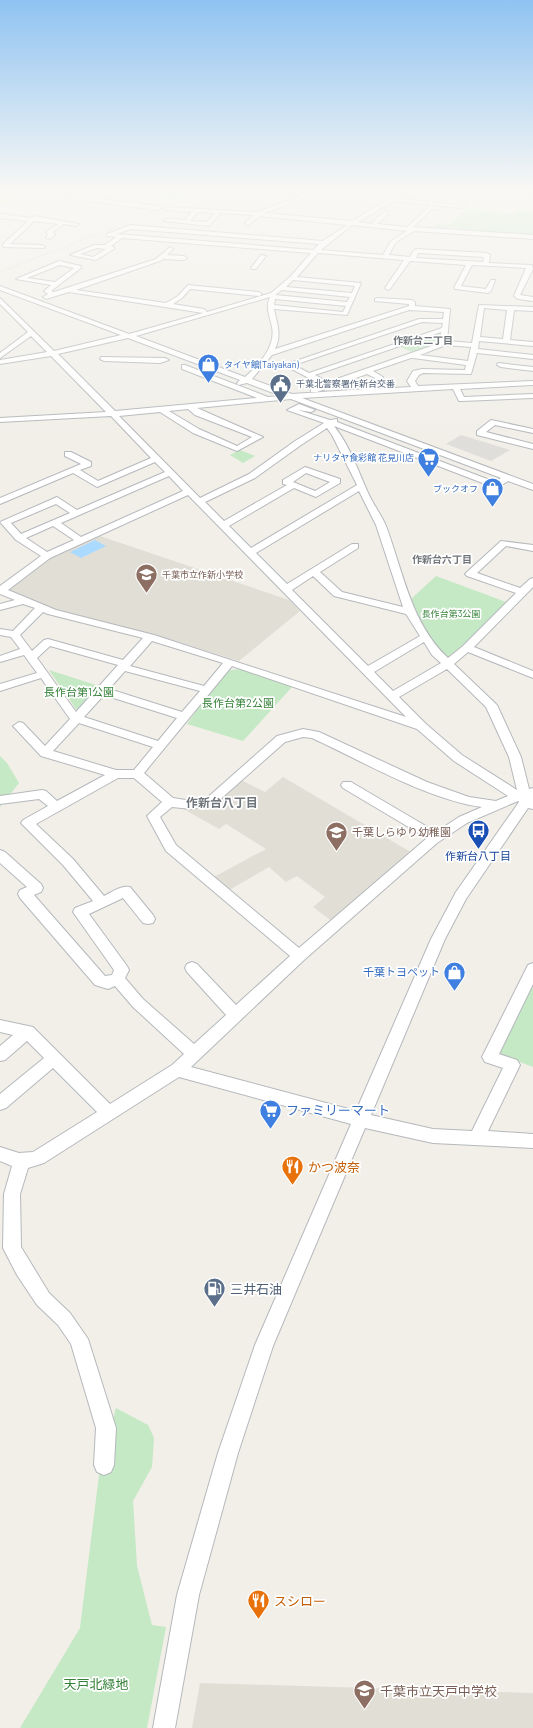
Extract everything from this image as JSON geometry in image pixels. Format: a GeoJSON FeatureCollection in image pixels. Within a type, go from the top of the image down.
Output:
{"type":"FeatureCollection","features":[{"type":"Feature","properties":{"kind":"street"},"geometry":{"type":"LineString","coordinates":[[40,271],[19,279],[56,284]]}},
{"type":"Feature","properties":{"kind":"street"},"geometry":{"type":"LineString","coordinates":[[54,294],[47,291],[74,271]]}},
{"type":"Feature","properties":{"kind":"street"},"geometry":{"type":"LineString","coordinates":[[37,300],[66,290],[104,280],[129,271]]}},
{"type":"Feature","properties":{"kind":"street"},"geometry":{"type":"LineString","coordinates":[[0,362],[53,353],[131,335],[271,295],[299,271]]}},
{"type":"Feature","properties":{"kind":"street"},"geometry":{"type":"LineString","coordinates":[[388,288],[401,271]]}},
{"type":"Feature","properties":{"kind":"street"},"geometry":{"type":"LineString","coordinates":[[466,271],[457,288],[487,294],[493,281]]}},
{"type":"Feature","properties":{"kind":"street"},"geometry":{"type":"LineString","coordinates":[[529,271],[517,296],[520,298],[533,299]]}},
{"type":"Feature","properties":{"kind":"street"},"geometry":{"type":"LineString","coordinates":[[271,307],[345,314],[359,284],[292,278]]}},
{"type":"Feature","properties":{"kind":"street"},"geometry":{"type":"LineString","coordinates":[[0,286],[249,379],[338,418],[364,423],[533,487]]}},
{"type":"Feature","properties":{"kind":"street"},"geometry":{"type":"LineString","coordinates":[[166,306],[180,297],[188,287],[350,304]]}},
{"type":"Feature","properties":{"kind":"street"},"geometry":{"type":"LineString","coordinates":[[280,288],[354,295]]}},
{"type":"Feature","properties":{"kind":"street"},"geometry":{"type":"LineString","coordinates":[[66,290],[210,312]]}},
{"type":"Feature","properties":{"kind":"street"},"geometry":{"type":"LineString","coordinates":[[235,386],[249,379],[255,374],[268,354],[277,331],[271,307],[271,295]]}},
{"type":"Feature","properties":{"kind":"street"},"geometry":{"type":"LineString","coordinates":[[0,300],[251,552],[422,727],[458,758],[527,799]]}},
{"type":"Feature","properties":{"kind":"street"},"geometry":{"type":"LineString","coordinates":[[377,300],[412,302],[412,308]]}},
{"type":"Feature","properties":{"kind":"street"},"geometry":{"type":"LineString","coordinates":[[416,389],[411,381],[416,373],[422,371],[468,372],[475,345],[481,306],[533,310]]}},
{"type":"Feature","properties":{"kind":"street"},"geometry":{"type":"LineString","coordinates":[[268,354],[412,308],[448,310],[443,343]]}},
{"type":"Feature","properties":{"kind":"street"},"geometry":{"type":"LineString","coordinates":[[506,342],[511,308]]}},
{"type":"Feature","properties":{"kind":"street"},"geometry":{"type":"LineString","coordinates":[[328,385],[288,365],[421,320],[446,322]]}},
{"type":"Feature","properties":{"kind":"street"},"geometry":{"type":"LineString","coordinates":[[309,375],[436,331],[444,330]]}},
{"type":"Feature","properties":{"kind":"street"},"geometry":{"type":"LineString","coordinates":[[0,356],[32,332]]}},
{"type":"Feature","properties":{"kind":"street"},"geometry":{"type":"LineString","coordinates":[[332,333],[395,361]]}},
{"type":"Feature","properties":{"kind":"street"},"geometry":{"type":"LineString","coordinates":[[131,335],[161,348],[202,361]]}},
{"type":"Feature","properties":{"kind":"street"},"geometry":{"type":"LineString","coordinates":[[302,396],[443,343],[475,345],[506,342],[533,344]]}},
{"type":"Feature","properties":{"kind":"street"},"geometry":{"type":"LineString","coordinates":[[475,345],[504,354],[533,357]]}},
{"type":"Feature","properties":{"kind":"street"},"geometry":{"type":"LineString","coordinates":[[161,348],[155,353],[176,364],[269,399]]}},
{"type":"Feature","properties":{"kind":"street"},"geometry":{"type":"LineString","coordinates":[[498,375],[504,354]]}},
{"type":"Feature","properties":{"kind":"street"},"geometry":{"type":"LineString","coordinates":[[409,356],[470,363]]}},
{"type":"Feature","properties":{"kind":"street"},"geometry":{"type":"LineString","coordinates":[[104,359],[160,361],[176,364],[202,361]]}},
{"type":"Feature","properties":{"kind":"street"},"geometry":{"type":"LineString","coordinates":[[0,420],[113,414],[302,396],[455,387],[498,375],[533,369]]}},
{"type":"Feature","properties":{"kind":"street"},"geometry":{"type":"LineString","coordinates":[[367,371],[379,377],[369,392]]}},
{"type":"Feature","properties":{"kind":"street"},"geometry":{"type":"LineString","coordinates":[[498,375],[533,382]]}},
{"type":"Feature","properties":{"kind":"street"},"geometry":{"type":"LineString","coordinates":[[249,379],[302,396],[338,418],[347,428],[397,448],[496,485],[508,477]]}},
{"type":"Feature","properties":{"kind":"street"},"geometry":{"type":"LineString","coordinates":[[455,387],[462,399],[533,396]]}},
{"type":"Feature","properties":{"kind":"street"},"geometry":{"type":"LineString","coordinates":[[162,410],[196,431],[237,449],[259,438],[198,413],[190,407]]}},
{"type":"Feature","properties":{"kind":"street"},"geometry":{"type":"LineString","coordinates":[[338,418],[336,434],[362,486],[365,496],[381,525],[410,612],[425,637],[447,664],[491,704],[515,757],[527,799]]}},
{"type":"Feature","properties":{"kind":"street"},"geometry":{"type":"LineString","coordinates":[[200,501],[252,476],[298,443],[338,418]]}},
{"type":"Feature","properties":{"kind":"street"},"geometry":{"type":"LineString","coordinates":[[533,431],[494,422],[480,433],[533,447]]}},
{"type":"Feature","properties":{"kind":"street"},"geometry":{"type":"LineString","coordinates":[[397,448],[410,440]]}},
{"type":"Feature","properties":{"kind":"street"},"geometry":{"type":"LineString","coordinates":[[0,501],[88,464],[68,454]]}},
{"type":"Feature","properties":{"kind":"street"},"geometry":{"type":"LineString","coordinates":[[74,470],[97,484],[157,458]]}},
{"type":"Feature","properties":{"kind":"street"},"geometry":{"type":"LineString","coordinates":[[305,470],[337,481],[316,494],[294,485],[286,482],[305,470]]}},
{"type":"Feature","properties":{"kind":"street"},"geometry":{"type":"LineString","coordinates":[[19,538],[171,472]]}},
{"type":"Feature","properties":{"kind":"street"},"geometry":{"type":"LineString","coordinates":[[224,525],[294,485]]}},
{"type":"Feature","properties":{"kind":"street"},"geometry":{"type":"LineString","coordinates":[[251,552],[362,486]]}},
{"type":"Feature","properties":{"kind":"street"},"geometry":{"type":"LineString","coordinates":[[1,590],[47,556],[190,491]]}},
{"type":"Feature","properties":{"kind":"street"},"geometry":{"type":"LineString","coordinates":[[47,556],[31,548],[19,538],[5,522],[57,500],[76,513]]}},
{"type":"Feature","properties":{"kind":"street"},"geometry":{"type":"LineString","coordinates":[[54,523],[80,540]]}},
{"type":"Feature","properties":{"kind":"street"},"geometry":{"type":"LineString","coordinates":[[522,592],[470,574],[504,543],[533,548]]}},
{"type":"Feature","properties":{"kind":"street"},"geometry":{"type":"LineString","coordinates":[[286,589],[355,546]]}},
{"type":"Feature","properties":{"kind":"street"},"geometry":{"type":"LineString","coordinates":[[314,572],[338,594],[410,612]]}},
{"type":"Feature","properties":{"kind":"street"},"geometry":{"type":"LineString","coordinates":[[393,696],[447,664],[468,648],[533,581]]}},
{"type":"Feature","properties":{"kind":"street"},"geometry":{"type":"LineString","coordinates":[[1,590],[52,612],[150,637],[230,662],[422,727]]}},
{"type":"Feature","properties":{"kind":"street"},"geometry":{"type":"LineString","coordinates":[[0,607],[25,600]]}},
{"type":"Feature","properties":{"kind":"street"},"geometry":{"type":"LineString","coordinates":[[15,634],[42,608]]}},
{"type":"Feature","properties":{"kind":"street"},"geometry":{"type":"LineString","coordinates":[[0,632],[15,634],[75,718],[161,746]]}},
{"type":"Feature","properties":{"kind":"street"},"geometry":{"type":"LineString","coordinates":[[45,753],[75,718],[150,637]]}},
{"type":"Feature","properties":{"kind":"street"},"geometry":{"type":"LineString","coordinates":[[368,671],[425,637]]}},
{"type":"Feature","properties":{"kind":"street"},"geometry":{"type":"LineString","coordinates":[[0,659],[29,655],[48,642],[207,690]]}},
{"type":"Feature","properties":{"kind":"street"},"geometry":{"type":"LineString","coordinates":[[468,648],[533,675]]}},
{"type":"Feature","properties":{"kind":"street"},"geometry":{"type":"LineString","coordinates":[[137,774],[230,662]]}},
{"type":"Feature","properties":{"kind":"street"},"geometry":{"type":"LineString","coordinates":[[0,688],[43,674]]}},
{"type":"Feature","properties":{"kind":"street"},"geometry":{"type":"LineString","coordinates":[[101,690],[185,717]]}},
{"type":"Feature","properties":{"kind":"street"},"geometry":{"type":"LineString","coordinates":[[19,726],[45,753],[116,774],[137,774],[170,802],[192,805],[212,800],[281,739],[303,733],[315,735],[423,785],[468,801],[496,805]]}},
{"type":"Feature","properties":{"kind":"street"},"geometry":{"type":"LineString","coordinates":[[102,903],[68,862],[27,823],[116,774]]}},
{"type":"Feature","properties":{"kind":"street"},"geometry":{"type":"LineString","coordinates":[[347,785],[436,838]]}},
{"type":"Feature","properties":{"kind":"street"},"geometry":{"type":"LineString","coordinates":[[0,800],[42,794],[56,807]]}},
{"type":"Feature","properties":{"kind":"street"},"geometry":{"type":"LineString","coordinates":[[0,1154],[22,1162],[38,1158],[177,1070],[299,956],[436,838],[463,820],[496,805],[527,799]]}},
{"type":"Feature","properties":{"kind":"street"},"geometry":{"type":"LineString","coordinates":[[164,1728],[188,1595],[228,1453],[264,1345],[362,1121],[438,939],[461,896],[527,799]]}},
{"type":"Feature","properties":{"kind":"street"},"geometry":{"type":"LineString","coordinates":[[170,802],[154,816],[171,848],[299,956]]}},
{"type":"Feature","properties":{"kind":"street"},"geometry":{"type":"LineString","coordinates":[[0,855],[36,888],[25,894],[100,981],[108,983],[117,979],[122,970],[80,912],[126,892],[148,919]]}},
{"type":"Feature","properties":{"kind":"street"},"geometry":{"type":"LineString","coordinates":[[192,968],[236,1016]]}},
{"type":"Feature","properties":{"kind":"street"},"geometry":{"type":"LineString","coordinates":[[476,1139],[512,1065],[490,1057],[533,969]]}},
{"type":"Feature","properties":{"kind":"street"},"geometry":{"type":"LineString","coordinates":[[117,979],[138,1003],[194,1054]]}},
{"type":"Feature","properties":{"kind":"street"},"geometry":{"type":"LineString","coordinates":[[0,1026],[28,1031],[54,1060],[109,1113]]}},
{"type":"Feature","properties":{"kind":"street"},"geometry":{"type":"LineString","coordinates":[[0,1055],[28,1031]]}},
{"type":"Feature","properties":{"kind":"street"},"geometry":{"type":"LineString","coordinates":[[0,1103],[54,1060]]}},
{"type":"Feature","properties":{"kind":"street"},"geometry":{"type":"LineString","coordinates":[[177,1070],[362,1121],[433,1136],[533,1141]]}},
{"type":"Feature","properties":{"kind":"street"},"geometry":{"type":"LineString","coordinates":[[22,1162],[12,1194],[12,1248],[23,1269],[43,1299],[64,1319],[79,1339],[106,1428],[104,1465]]}},
{"type":"Feature","properties":{"kind":"shaded area"},"geometry":{"type":"Polygon","coordinates":[[[461,435],[510,450],[491,461],[446,444],[461,435]]]}},
{"type":"Feature","properties":{"kind":"shaded area","name":"千葉市立作新小学校"},"geometry":{"type":"Polygon","coordinates":[[[97,535],[289,600],[300,611],[239,661],[156,635],[66,613],[7,590],[46,560],[97,535]]]}},
{"type":"Feature","properties":{"kind":"shaded area","name":"千葉しらゆり幼稚園"},"geometry":{"type":"Polygon","coordinates":[[[283,777],[414,854],[333,922],[313,907],[325,897],[297,876],[286,882],[269,867],[231,889],[224,889],[212,878],[266,849],[226,824],[219,829],[178,806],[196,807],[241,780],[265,792],[283,777]]]}},
{"type":"Feature","properties":{"kind":"shaded area","name":"千葉市立天戸中学校"},"geometry":{"type":"Polygon","coordinates":[[[200,1683],[533,1693],[533,1728],[192,1728],[200,1683]]]}},
{"type":"Feature","properties":{"kind":"green space"},"geometry":{"type":"Polygon","coordinates":[[[436,332],[440,333],[439,343],[414,353],[398,346],[436,332]]]}},
{"type":"Feature","properties":{"kind":"green space"},"geometry":{"type":"Polygon","coordinates":[[[240,450],[255,456],[243,463],[230,455],[240,450]]]}},
{"type":"Feature","properties":{"kind":"green space","name":"長作台第3公園"},"geometry":{"type":"Polygon","coordinates":[[[436,576],[506,602],[450,658],[446,658],[428,635],[411,599],[436,576]]]}},
{"type":"Feature","properties":{"kind":"green space","name":"長作台第2公園"},"geometry":{"type":"Polygon","coordinates":[[[240,669],[292,687],[243,741],[187,724],[225,671],[240,669]]]}},
{"type":"Feature","properties":{"kind":"green space","name":"長作台第1公園"},"geometry":{"type":"Polygon","coordinates":[[[49,670],[102,687],[80,709],[76,709],[49,670]]]}},
{"type":"Feature","properties":{"kind":"green space"},"geometry":{"type":"Polygon","coordinates":[[[0,756],[7,763],[19,783],[0,807],[0,756]]]}},
{"type":"Feature","properties":{"kind":"green space"},"geometry":{"type":"Polygon","coordinates":[[[533,979],[533,1067],[500,1054],[498,1048],[533,979]]]}},
{"type":"Feature","properties":{"kind":"green space","name":"天戸北緑地"},"geometry":{"type":"Polygon","coordinates":[[[116,1408],[148,1425],[154,1438],[152,1467],[133,1501],[137,1566],[152,1625],[166,1627],[147,1728],[20,1728],[80,1628],[100,1467],[116,1408]]]}},
{"type":"Feature","properties":{"kind":"water"},"geometry":{"type":"Polygon","coordinates":[[[95,540],[106,546],[81,558],[70,552],[95,540]]]}},
{"type":"Feature","properties":{"kind":"place","name":"タイヤ館(Taiyakan)"},"geometry":{"type":"Point","coordinates":[209,384]}},
{"type":"Feature","properties":{"kind":"place","name":"千葉北警察署作新台交番"},"geometry":{"type":"Point","coordinates":[281,404]}},
{"type":"Feature","properties":{"kind":"place","name":"ナリタヤ食彩館 花見川店"},"geometry":{"type":"Point","coordinates":[429,478]}},
{"type":"Feature","properties":{"kind":"place","name":"ブックオフ"},"geometry":{"type":"Point","coordinates":[493,508]}},
{"type":"Feature","properties":{"kind":"place","name":"千葉市立作新小学校"},"geometry":{"type":"Point","coordinates":[147,594]}},
{"type":"Feature","properties":{"kind":"place","name":"作新台八丁目"},"geometry":{"type":"Point","coordinates":[478,850]}},
{"type":"Feature","properties":{"kind":"place","name":"千葉しらゆり幼稚園"},"geometry":{"type":"Point","coordinates":[336,852]}},
{"type":"Feature","properties":{"kind":"place","name":"千葉トヨペット"},"geometry":{"type":"Point","coordinates":[455,992]}},
{"type":"Feature","properties":{"kind":"place","name":"ファミリーマート"},"geometry":{"type":"Point","coordinates":[271,1130]}},
{"type":"Feature","properties":{"kind":"place","name":"かつ波奈"},"geometry":{"type":"Point","coordinates":[292,1186]}},
{"type":"Feature","properties":{"kind":"place","name":"三井石油"},"geometry":{"type":"Point","coordinates":[215,1308]}},
{"type":"Feature","properties":{"kind":"place","name":"スシロー"},"geometry":{"type":"Point","coordinates":[258,1620]}},
{"type":"Feature","properties":{"kind":"place","name":"千葉市立天戸中学校"},"geometry":{"type":"Point","coordinates":[364,1710]}},
{"type":"Feature","properties":{"kind":"district","name":"作新台二丁目"},"geometry":{"type":"Point","coordinates":[423,340]}},
{"type":"Feature","properties":{"kind":"district","name":"作新台六丁目"},"geometry":{"type":"Point","coordinates":[442,559]}},
{"type":"Feature","properties":{"kind":"district","name":"作新台八丁目"},"geometry":{"type":"Point","coordinates":[222,803]}}]}
